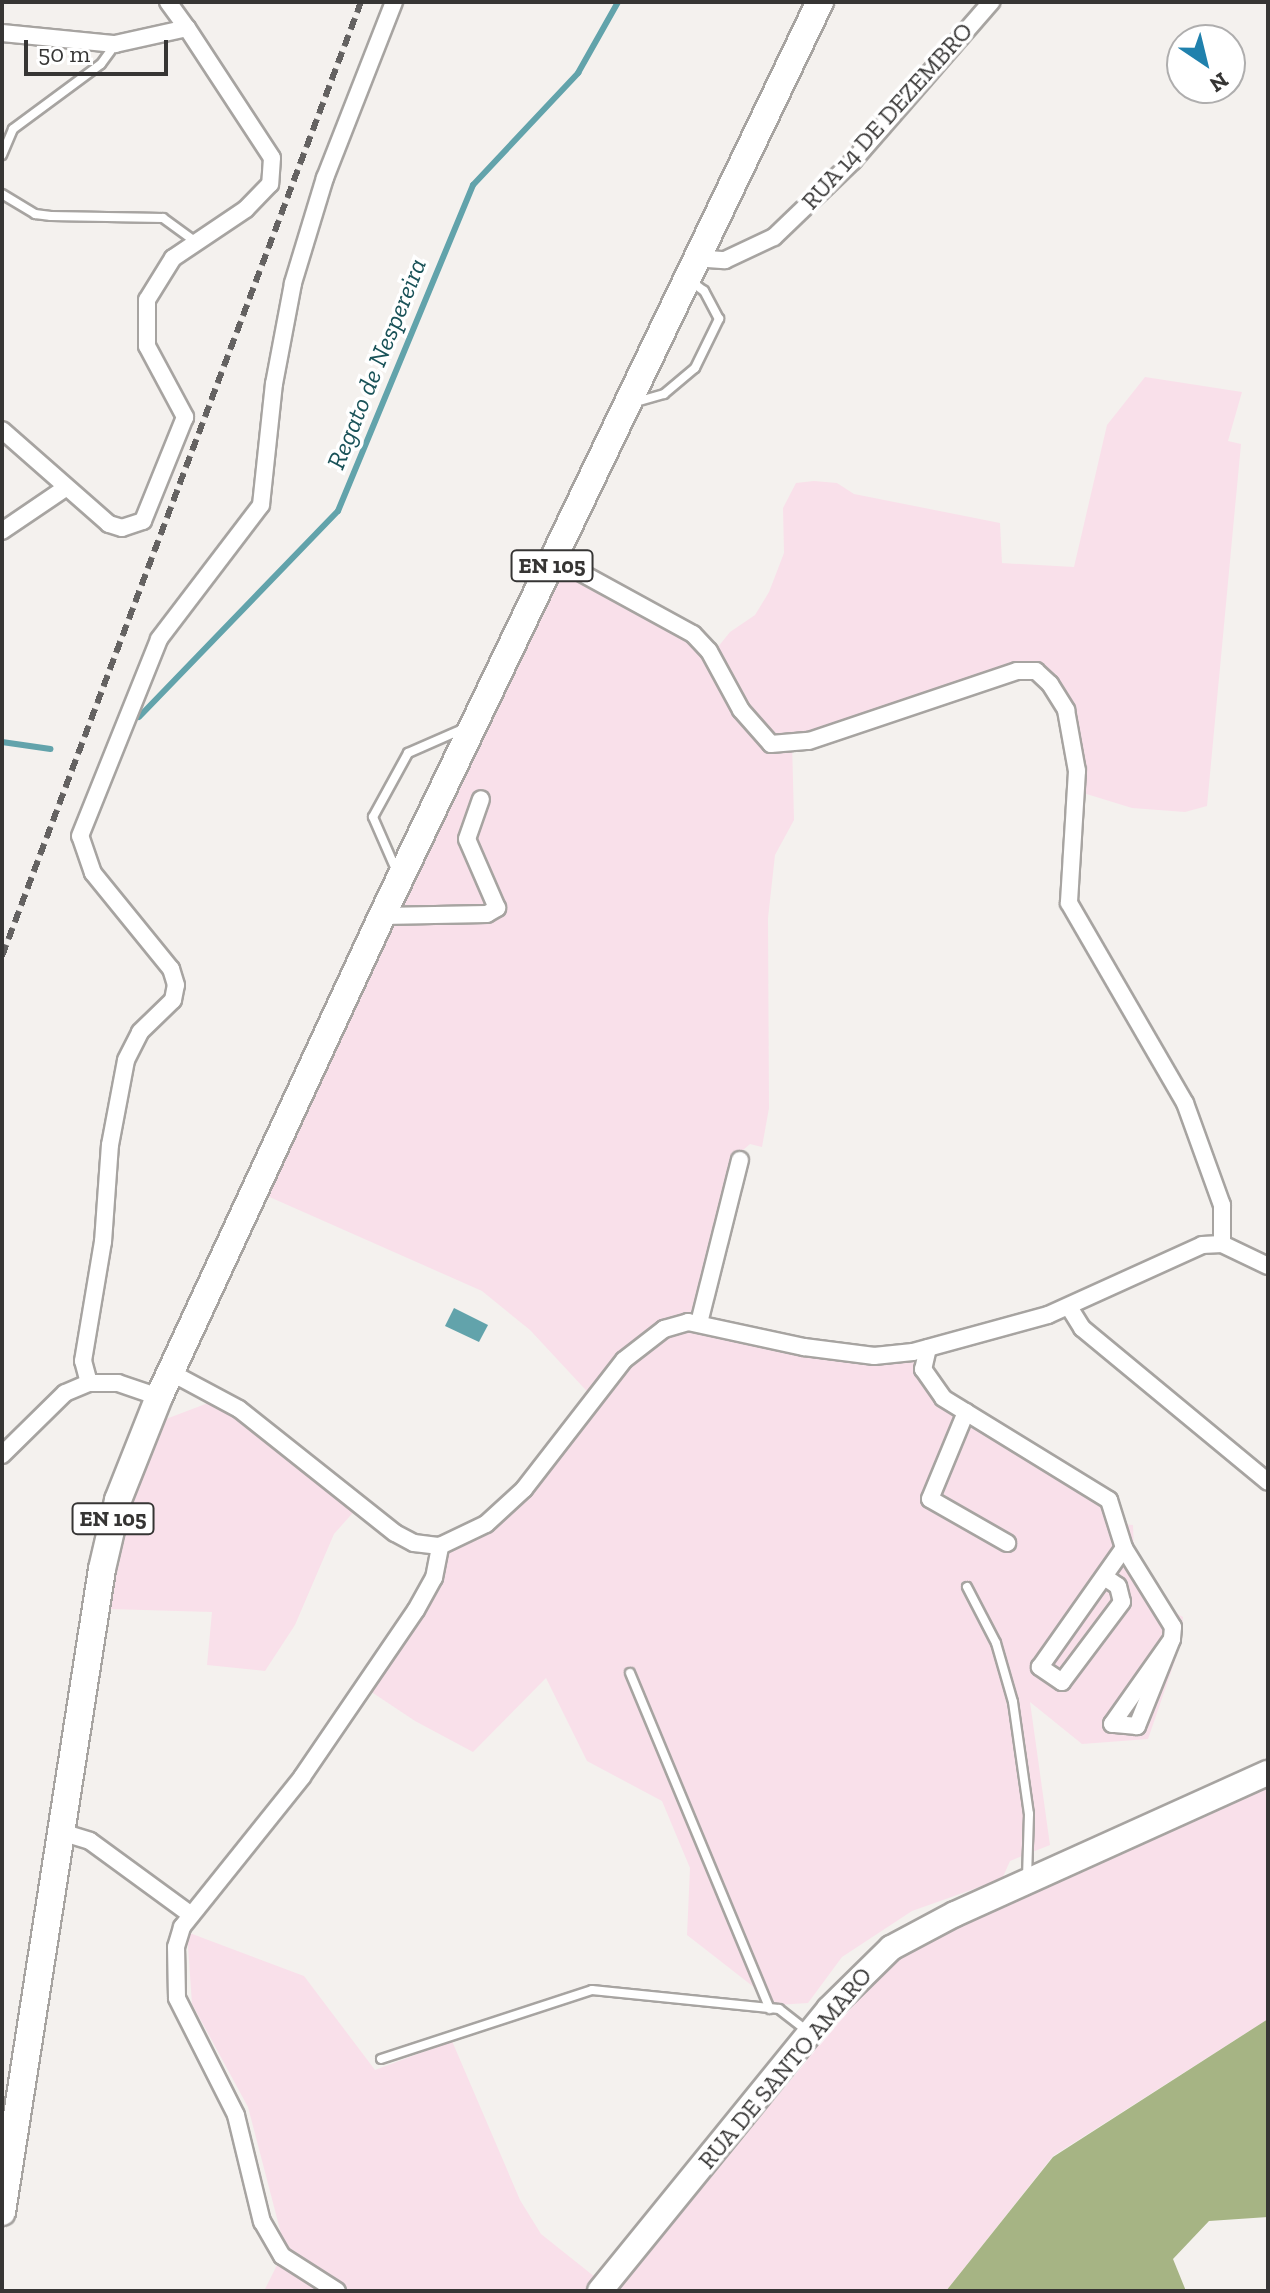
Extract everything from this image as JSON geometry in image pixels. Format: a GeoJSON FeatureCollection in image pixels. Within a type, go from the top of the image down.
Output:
{"type":"FeatureCollection","features":[{"type":"Feature","properties":{"kind":"main road","name":"EN 105"},"geometry":{"type":"LineString","coordinates":[[2,2212],[102,1569],[118,1500],[170,1372],[382,916],[556,559],[624,405],[690,267],[820,2]]}},
{"type":"Feature","properties":{"kind":"street"},"geometry":{"type":"LineString","coordinates":[[2,430],[64,489],[109,524],[122,528],[143,521],[185,417],[147,346],[147,300],[156,279],[195,241],[246,209],[270,184],[272,158],[168,2]]}},
{"type":"Feature","properties":{"kind":"street"},"geometry":{"type":"LineString","coordinates":[[89,1383],[83,1361],[103,1242],[110,1145],[126,1060],[140,1032],[173,1000],[176,985],[171,969],[93,873],[80,836],[159,639],[261,505],[274,384],[293,283],[325,178],[394,2]]}},
{"type":"Feature","properties":{"kind":"street","name":"RUA 14 DE DEZEMBRO"},"geometry":{"type":"LineString","coordinates":[[690,267],[725,260],[774,237],[853,161],[991,2]]}},
{"type":"Feature","properties":{"kind":"street"},"geometry":{"type":"LineString","coordinates":[[2,33],[115,44],[187,28]]}},
{"type":"Feature","properties":{"kind":"street"},"geometry":{"type":"LineString","coordinates":[[2,531],[64,489]]}},
{"type":"Feature","properties":{"kind":"street"},"geometry":{"type":"LineString","coordinates":[[556,559],[693,634],[709,651],[741,710],[771,744],[809,741],[1017,671],[1036,671],[1050,684],[1066,710],[1077,771],[1069,903],[1197,1129],[1222,1205],[1222,1244]]}},
{"type":"Feature","properties":{"kind":"street"},"geometry":{"type":"LineString","coordinates":[[382,916],[487,914],[497,908],[467,839],[481,799]]}},
{"type":"Feature","properties":{"kind":"street"},"geometry":{"type":"LineString","coordinates":[[699,1323],[740,1160]]}},
{"type":"Feature","properties":{"kind":"street"},"geometry":{"type":"LineString","coordinates":[[170,1372],[239,1409],[395,1533],[414,1543],[440,1546],[486,1524],[524,1489],[644,1342],[664,1329],[699,1323],[845,1355],[928,1348],[1069,1307],[1188,1249],[1222,1244],[1268,1266]]}},
{"type":"Feature","properties":{"kind":"street"},"geometry":{"type":"LineString","coordinates":[[1069,1307],[1082,1328],[1268,1482]]}},
{"type":"Feature","properties":{"kind":"street"},"geometry":{"type":"LineString","coordinates":[[928,1348],[923,1369],[930,1386],[966,1412],[1109,1500],[1124,1548],[1173,1627],[1172,1639],[1137,1726],[1112,1724],[1172,1639]]}},
{"type":"Feature","properties":{"kind":"street"},"geometry":{"type":"LineString","coordinates":[[2,1455],[65,1393],[89,1383],[118,1383],[159,1397]]}},
{"type":"Feature","properties":{"kind":"street"},"geometry":{"type":"LineString","coordinates":[[966,1412],[930,1499],[1007,1543]]}},
{"type":"Feature","properties":{"kind":"street"},"geometry":{"type":"LineString","coordinates":[[337,2291],[282,2256],[262,2222],[236,2115],[177,1998],[176,1947],[191,1915],[302,1777],[372,1677],[434,1578],[440,1546]]}},
{"type":"Feature","properties":{"kind":"street"},"geometry":{"type":"LineString","coordinates":[[1106,1578],[1118,1586],[1122,1602],[1062,1682],[1040,1667],[1106,1578],[1124,1548]]}},
{"type":"Feature","properties":{"kind":"street","name":"RUA DE SANTO AMARO"},"geometry":{"type":"LineString","coordinates":[[600,2291],[862,1971],[891,1948],[1027,1881],[1268,1773]]}},
{"type":"Feature","properties":{"kind":"street"},"geometry":{"type":"LineString","coordinates":[[61,1832],[90,1841],[191,1915]]}},
{"type":"Feature","properties":{"kind":"lane"},"geometry":{"type":"LineString","coordinates":[[2,155],[13,129],[101,64],[115,44]]}},
{"type":"Feature","properties":{"kind":"lane"},"geometry":{"type":"LineString","coordinates":[[2,194],[35,214],[163,218],[195,241]]}},
{"type":"Feature","properties":{"kind":"lane"},"geometry":{"type":"LineString","coordinates":[[624,405],[664,394],[695,368],[719,319],[690,267]]}},
{"type":"Feature","properties":{"kind":"lane"},"geometry":{"type":"LineString","coordinates":[[400,878],[373,817],[408,753],[473,724]]}},
{"type":"Feature","properties":{"kind":"lane"},"geometry":{"type":"LineString","coordinates":[[967,1587],[996,1643],[1013,1702],[1029,1814],[1027,1881]]}},
{"type":"Feature","properties":{"kind":"lane"},"geometry":{"type":"LineString","coordinates":[[630,1673],[770,2009]]}},
{"type":"Feature","properties":{"kind":"lane"},"geometry":{"type":"LineString","coordinates":[[381,2059],[592,1990],[779,2009],[810,2033]]}},
{"type":"Feature","properties":{"kind":"shaded area"},"geometry":{"type":"Polygon","coordinates":[[[1145,377],[1242,392],[1228,441],[1241,444],[1207,806],[1185,812],[1132,808],[1080,792],[1051,676],[1034,666],[792,741],[794,820],[775,855],[768,918],[769,1108],[762,1147],[750,1144],[733,1159],[699,1321],[850,1358],[918,1350],[924,1382],[1101,1496],[1118,1524],[1133,1525],[1134,1553],[1170,1610],[1183,1617],[1180,1646],[1148,1739],[1082,1744],[1030,1702],[1050,1845],[1010,1861],[1002,1879],[912,1911],[842,1957],[808,2003],[777,2005],[687,1935],[690,1868],[662,1801],[587,1761],[546,1678],[473,1752],[415,1721],[373,1693],[363,1679],[446,1554],[517,1489],[596,1401],[530,1330],[482,1291],[265,1195],[550,583],[573,577],[688,632],[709,658],[730,632],[755,615],[769,592],[784,553],[783,508],[796,483],[814,481],[837,483],[854,494],[1000,523],[1002,563],[1074,567],[1107,425],[1145,377]]]}},
{"type":"Feature","properties":{"kind":"shaded area"},"geometry":{"type":"Polygon","coordinates":[[[216,1400],[358,1507],[334,1534],[295,1625],[265,1671],[207,1665],[212,1612],[109,1609],[133,1500],[166,1419],[216,1400]]]}},
{"type":"Feature","properties":{"kind":"shaded area"},"geometry":{"type":"Polygon","coordinates":[[[1268,1785],[1268,2019],[1053,2156],[946,2291],[264,2291],[285,2249],[248,2107],[192,2004],[187,1932],[304,1976],[375,2070],[452,2041],[520,2200],[541,2234],[600,2281],[863,1978],[942,1925],[1268,1785]]]}},
{"type":"Feature","properties":{"kind":"green space"},"geometry":{"type":"Polygon","coordinates":[[[1268,2019],[1268,2217],[1209,2221],[1173,2259],[1186,2291],[946,2291],[1053,2157],[1268,2019]]]}},
{"type":"Feature","properties":{"kind":"water"},"geometry":{"type":"Polygon","coordinates":[[[454,1308],[488,1325],[479,1342],[445,1326],[454,1308]]]}},
{"type":"Feature","properties":{"kind":"waterway","name":"Regato de Nespereira"},"geometry":{"type":"LineString","coordinates":[[139,717],[338,511],[473,185],[578,73],[618,2]]}},
{"type":"Feature","properties":{"kind":"waterway"},"geometry":{"type":"LineString","coordinates":[[2,742],[50,749]]}},
{"type":"Feature","properties":{"kind":"railway"},"geometry":{"type":"LineString","coordinates":[[2,956],[361,2]]}}]}
